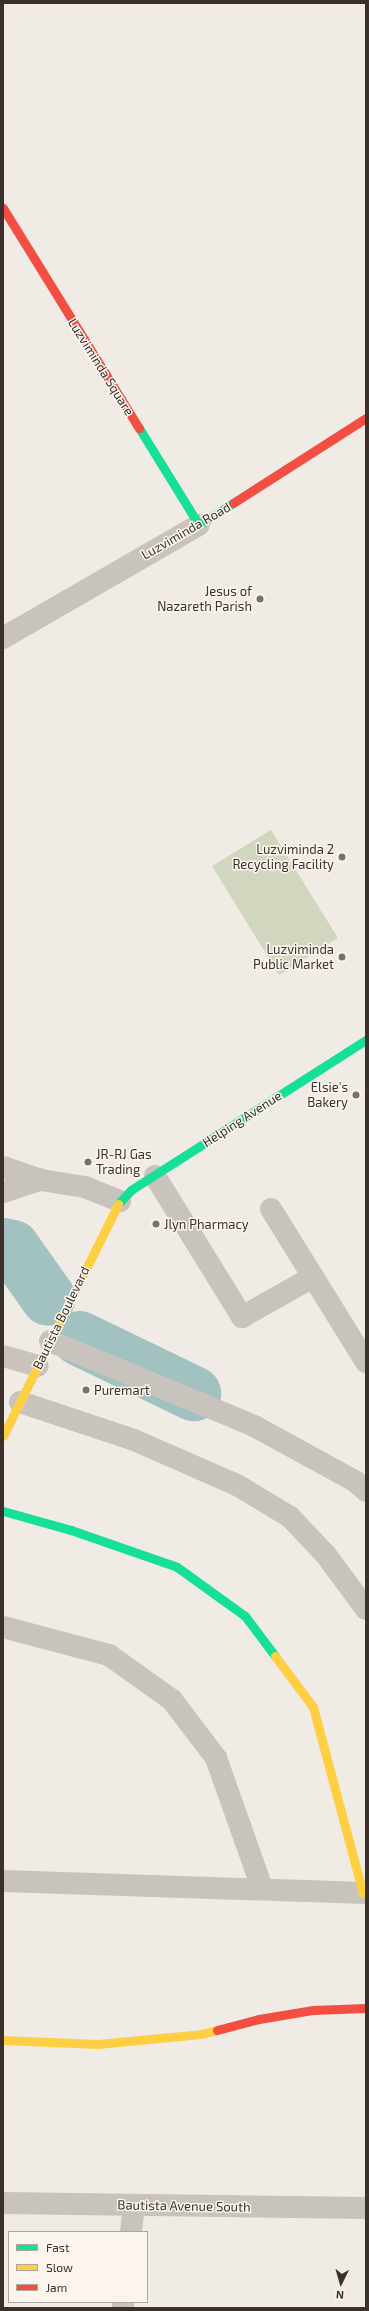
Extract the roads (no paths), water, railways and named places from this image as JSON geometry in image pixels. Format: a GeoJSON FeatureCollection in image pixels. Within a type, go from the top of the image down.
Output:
{"type":"FeatureCollection","features":[{"type":"Feature","properties":{"kind":"street","name":"Luzviminda Square"},"geometry":{"type":"LineString","coordinates":[[3,208],[199,525]]}},
{"type":"Feature","properties":{"kind":"street","name":"Luzviminda Road"},"geometry":{"type":"LineString","coordinates":[[3,638],[199,525],[366,418]]}},
{"type":"Feature","properties":{"kind":"street","name":"Helping Avenue"},"geometry":{"type":"LineString","coordinates":[[120,1201],[155,1176],[366,1040]]}},
{"type":"Feature","properties":{"kind":"street"},"geometry":{"type":"LineString","coordinates":[[3,1167],[41,1180],[85,1187],[120,1201]]}},
{"type":"Feature","properties":{"kind":"street"},"geometry":{"type":"LineString","coordinates":[[155,1176],[242,1317],[314,1277]]}},
{"type":"Feature","properties":{"kind":"street"},"geometry":{"type":"LineString","coordinates":[[3,1192],[41,1180]]}},
{"type":"Feature","properties":{"kind":"street","name":"Bautista Boulevard"},"geometry":{"type":"LineString","coordinates":[[3,1436],[120,1201]]}},
{"type":"Feature","properties":{"kind":"street"},"geometry":{"type":"LineString","coordinates":[[272,1209],[366,1362]]}},
{"type":"Feature","properties":{"kind":"street"},"geometry":{"type":"LineString","coordinates":[[50,1341],[254,1426],[355,1481],[366,1491]]}},
{"type":"Feature","properties":{"kind":"street"},"geometry":{"type":"LineString","coordinates":[[3,1356],[38,1366]]}},
{"type":"Feature","properties":{"kind":"street"},"geometry":{"type":"LineString","coordinates":[[20,1402],[134,1440],[238,1484],[290,1517],[326,1555],[366,1609]]}},
{"type":"Feature","properties":{"kind":"street"},"geometry":{"type":"LineString","coordinates":[[3,1511],[71,1530],[177,1567],[245,1616],[313,1706],[365,1893],[262,1888],[3,1881]]}},
{"type":"Feature","properties":{"kind":"street"},"geometry":{"type":"LineString","coordinates":[[3,1627],[109,1655],[172,1700],[216,1758],[262,1888]]}},
{"type":"Feature","properties":{"kind":"street"},"geometry":{"type":"LineString","coordinates":[[3,2040],[98,2044],[201,2034],[259,2019],[313,2010],[366,2008]]}},
{"type":"Feature","properties":{"kind":"street","name":"Bautista Avenue South"},"geometry":{"type":"LineString","coordinates":[[3,2203],[366,2208]]}},
{"type":"Feature","properties":{"kind":"street"},"geometry":{"type":"LineString","coordinates":[[131,2231],[134,2205]]}},
{"type":"Feature","properties":{"kind":"waterway"},"geometry":{"type":"LineString","coordinates":[[3,1245],[12,1247],[48,1298]]}},
{"type":"Feature","properties":{"kind":"waterway"},"geometry":{"type":"LineString","coordinates":[[79,1338],[193,1393]]}},
{"type":"Feature","properties":{"kind":"place","name":"Jesus of Nazareth Parish"},"geometry":{"type":"Point","coordinates":[260,599]}},
{"type":"Feature","properties":{"kind":"place","name":"Luzviminda 2 Recycling Facility"},"geometry":{"type":"Point","coordinates":[342,857]}},
{"type":"Feature","properties":{"kind":"place","name":"Luzviminda Public Market"},"geometry":{"type":"Point","coordinates":[342,957]}},
{"type":"Feature","properties":{"kind":"place","name":"Elsie's Bakery"},"geometry":{"type":"Point","coordinates":[356,1095]}},
{"type":"Feature","properties":{"kind":"place","name":"JR-RJ Gas Trading"},"geometry":{"type":"Point","coordinates":[88,1162]}},
{"type":"Feature","properties":{"kind":"place","name":"Jlyn Pharmacy"},"geometry":{"type":"Point","coordinates":[156,1224]}},
{"type":"Feature","properties":{"kind":"place","name":"Puremart"},"geometry":{"type":"Point","coordinates":[86,1390]}}]}
